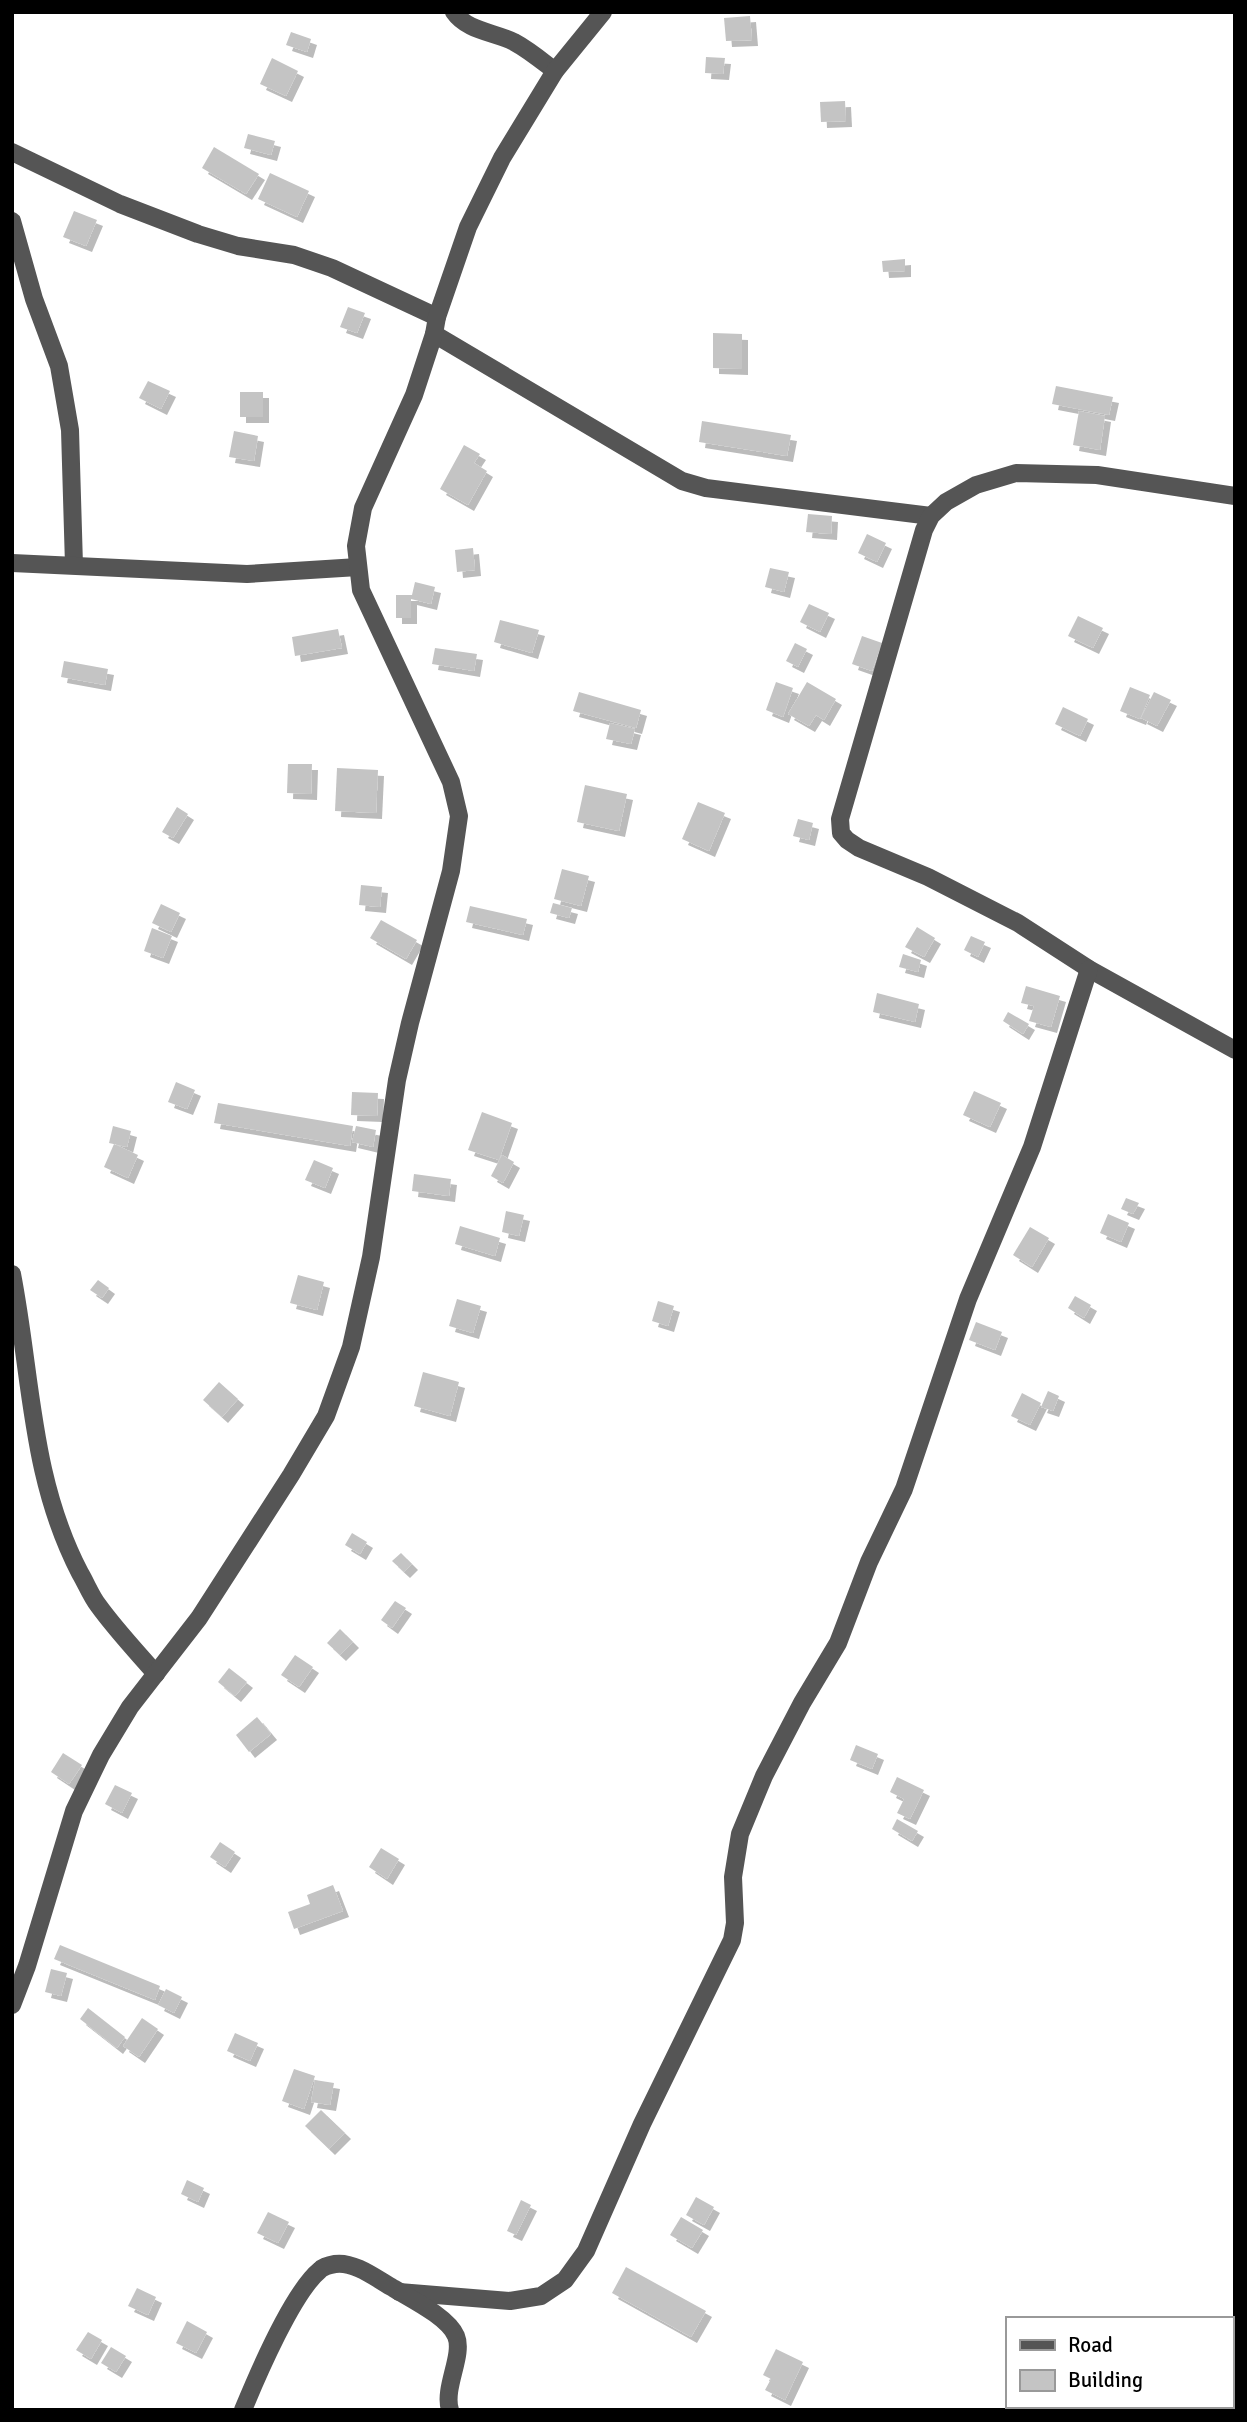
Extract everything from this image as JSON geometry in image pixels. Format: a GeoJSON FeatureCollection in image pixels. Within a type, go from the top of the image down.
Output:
{"type":"FeatureCollection","features":[{"type":"Feature","properties":{"kind":"street"},"geometry":{"type":"LineString","coordinates":[[454,12],[462,22],[510,40],[555,71]]}},
{"type":"Feature","properties":{"kind":"street"},"geometry":{"type":"LineString","coordinates":[[12,2005],[27,1966],[74,1811],[101,1755],[130,1707],[199,1618],[298,1463],[326,1416],[351,1348],[371,1257],[397,1080],[451,871],[459,816],[451,782],[361,590],[356,546],[363,508],[414,395],[468,227],[502,158],[555,71],[603,12]]}},
{"type":"Feature","properties":{"kind":"street"},"geometry":{"type":"LineString","coordinates":[[12,152],[120,204],[198,234],[238,246],[294,255],[331,268],[435,325],[682,481],[706,488],[931,516]]}},
{"type":"Feature","properties":{"kind":"street"},"geometry":{"type":"LineString","coordinates":[[12,221],[24,266],[59,366],[70,430],[74,565]]}},
{"type":"Feature","properties":{"kind":"street"},"geometry":{"type":"LineString","coordinates":[[1235,496],[1097,475],[1016,473],[975,485],[946,502],[931,516],[916,556],[840,819],[841,833],[846,840],[859,848],[928,877],[1017,923],[1089,969],[1235,1050]]}},
{"type":"Feature","properties":{"kind":"street"},"geometry":{"type":"LineString","coordinates":[[12,563],[247,574],[358,567]]}},
{"type":"Feature","properties":{"kind":"street"},"geometry":{"type":"LineString","coordinates":[[399,2292],[510,2301],[541,2297],[565,2280],[586,2251],[642,2124],[732,1940],[735,1923],[733,1877],[740,1834],[764,1776],[802,1703],[838,1643],[869,1562],[904,1489],[968,1299],[1032,1147],[1089,969]]}},
{"type":"Feature","properties":{"kind":"street"},"geometry":{"type":"LineString","coordinates":[[12,1274],[23,1328],[31,1413],[47,1491],[71,1555],[97,1604],[156,1674]]}},
{"type":"Feature","properties":{"kind":"street"},"geometry":{"type":"LineString","coordinates":[[243,2410],[295,2302],[323,2267],[338,2263],[363,2271],[435,2314],[452,2329],[458,2340],[450,2383],[450,2410]]}},
{"type":"Feature","properties":{"kind":"building"},"geometry":{"type":"Polygon","coordinates":[[[750,16],[752,40],[726,41],[724,18],[750,16]]]}},
{"type":"Feature","properties":{"kind":"building"},"geometry":{"type":"Polygon","coordinates":[[[291,32],[311,39],[307,52],[286,45],[291,32]]]}},
{"type":"Feature","properties":{"kind":"building"},"geometry":{"type":"Polygon","coordinates":[[[706,57],[725,58],[723,74],[705,73],[706,57]]]}},
{"type":"Feature","properties":{"kind":"building"},"geometry":{"type":"Polygon","coordinates":[[[272,58],[298,71],[286,96],[260,84],[272,58]]]}},
{"type":"Feature","properties":{"kind":"building"},"geometry":{"type":"Polygon","coordinates":[[[845,101],[846,121],[821,122],[820,102],[845,101]]]}},
{"type":"Feature","properties":{"kind":"building"},"geometry":{"type":"Polygon","coordinates":[[[248,134],[275,141],[271,155],[244,148],[248,134]]]}},
{"type":"Feature","properties":{"kind":"building"},"geometry":{"type":"Polygon","coordinates":[[[214,147],[259,174],[246,194],[202,168],[214,147]]]}},
{"type":"Feature","properties":{"kind":"building"},"geometry":{"type":"Polygon","coordinates":[[[270,173],[309,191],[297,217],[258,199],[270,173]]]}},
{"type":"Feature","properties":{"kind":"building"},"geometry":{"type":"Polygon","coordinates":[[[74,211],[97,220],[86,246],[63,237],[74,211]]]}},
{"type":"Feature","properties":{"kind":"building"},"geometry":{"type":"Polygon","coordinates":[[[905,259],[905,271],[883,272],[882,261],[905,259]]]}},
{"type":"Feature","properties":{"kind":"building"},"geometry":{"type":"Polygon","coordinates":[[[348,307],[365,313],[357,333],[340,327],[348,307]]]}},
{"type":"Feature","properties":{"kind":"building"},"geometry":{"type":"Polygon","coordinates":[[[713,333],[742,334],[742,369],[713,368],[713,333]]]}},
{"type":"Feature","properties":{"kind":"building"},"geometry":{"type":"Polygon","coordinates":[[[148,381],[170,391],[161,409],[139,398],[148,381]]]}},
{"type":"Feature","properties":{"kind":"building"},"geometry":{"type":"Polygon","coordinates":[[[1056,386],[1113,397],[1109,415],[1052,404],[1056,386]]]}},
{"type":"Feature","properties":{"kind":"building"},"geometry":{"type":"Polygon","coordinates":[[[240,392],[263,392],[263,417],[240,417],[240,392]]]}},
{"type":"Feature","properties":{"kind":"building"},"geometry":{"type":"Polygon","coordinates":[[[1079,411],[1105,416],[1100,450],[1073,445],[1079,411]]]}},
{"type":"Feature","properties":{"kind":"building"},"geometry":{"type":"Polygon","coordinates":[[[702,421],[791,435],[787,456],[699,442],[702,421]]]}},
{"type":"Feature","properties":{"kind":"building"},"geometry":{"type":"Polygon","coordinates":[[[234,431],[258,436],[254,461],[229,457],[234,431]]]}},
{"type":"Feature","properties":{"kind":"building"},"geometry":{"type":"Polygon","coordinates":[[[464,445],[480,454],[474,463],[487,471],[468,505],[440,489],[464,445]]]}},
{"type":"Feature","properties":{"kind":"building"},"geometry":{"type":"Polygon","coordinates":[[[808,514],[832,516],[831,534],[806,532],[808,514]]]}},
{"type":"Feature","properties":{"kind":"building"},"geometry":{"type":"Polygon","coordinates":[[[867,534],[886,543],[877,562],[858,553],[867,534]]]}},
{"type":"Feature","properties":{"kind":"building"},"geometry":{"type":"Polygon","coordinates":[[[473,548],[475,570],[457,572],[455,550],[473,548]]]}},
{"type":"Feature","properties":{"kind":"building"},"geometry":{"type":"Polygon","coordinates":[[[770,568],[789,572],[784,592],[765,587],[770,568]]]}},
{"type":"Feature","properties":{"kind":"building"},"geometry":{"type":"Polygon","coordinates":[[[415,582],[435,587],[431,604],[411,599],[411,618],[396,618],[396,595],[412,595],[415,582]]]}},
{"type":"Feature","properties":{"kind":"building"},"geometry":{"type":"Polygon","coordinates":[[[809,604],[829,613],[820,632],[800,622],[809,604]]]}},
{"type":"Feature","properties":{"kind":"building"},"geometry":{"type":"Polygon","coordinates":[[[1078,616],[1103,628],[1093,648],[1068,636],[1078,616]]]}},
{"type":"Feature","properties":{"kind":"building"},"geometry":{"type":"Polygon","coordinates":[[[500,620],[539,630],[532,653],[494,642],[500,620]]]}},
{"type":"Feature","properties":{"kind":"building"},"geometry":{"type":"Polygon","coordinates":[[[338,629],[342,648],[295,656],[292,637],[338,629]]]}},
{"type":"Feature","properties":{"kind":"building"},"geometry":{"type":"Polygon","coordinates":[[[862,636],[882,643],[872,671],[852,664],[862,636]]]}},
{"type":"Feature","properties":{"kind":"building"},"geometry":{"type":"Polygon","coordinates":[[[795,643],[807,649],[798,667],[786,661],[795,643]]]}},
{"type":"Feature","properties":{"kind":"building"},"geometry":{"type":"Polygon","coordinates":[[[435,648],[477,654],[474,671],[432,664],[435,648]]]}},
{"type":"Feature","properties":{"kind":"building"},"geometry":{"type":"Polygon","coordinates":[[[64,661],[108,669],[105,685],[61,677],[64,661]]]}},
{"type":"Feature","properties":{"kind":"building"},"geometry":{"type":"Polygon","coordinates":[[[776,682],[793,688],[783,717],[766,710],[776,682]]]}},
{"type":"Feature","properties":{"kind":"building"},"geometry":{"type":"Polygon","coordinates":[[[807,682],[836,699],[824,720],[816,715],[809,726],[788,714],[807,682]]]}},
{"type":"Feature","properties":{"kind":"building"},"geometry":{"type":"Polygon","coordinates":[[[1130,687],[1150,695],[1140,719],[1120,711],[1130,687]]]}},
{"type":"Feature","properties":{"kind":"building"},"geometry":{"type":"Polygon","coordinates":[[[579,692],[641,710],[636,728],[573,711],[579,692]]]}},
{"type":"Feature","properties":{"kind":"building"},"geometry":{"type":"Polygon","coordinates":[[[1154,692],[1171,700],[1157,726],[1141,718],[1154,692]]]}},
{"type":"Feature","properties":{"kind":"building"},"geometry":{"type":"Polygon","coordinates":[[[1063,707],[1088,719],[1080,736],[1055,724],[1063,707]]]}},
{"type":"Feature","properties":{"kind":"building"},"geometry":{"type":"Polygon","coordinates":[[[610,723],[635,729],[631,744],[606,739],[610,723]]]}},
{"type":"Feature","properties":{"kind":"building"},"geometry":{"type":"Polygon","coordinates":[[[288,764],[312,764],[311,794],[287,793],[288,764]]]}},
{"type":"Feature","properties":{"kind":"building"},"geometry":{"type":"Polygon","coordinates":[[[337,768],[378,770],[376,813],[335,811],[337,768]]]}},
{"type":"Feature","properties":{"kind":"building"},"geometry":{"type":"Polygon","coordinates":[[[585,785],[627,794],[619,831],[577,822],[585,785]]]}},
{"type":"Feature","properties":{"kind":"building"},"geometry":{"type":"Polygon","coordinates":[[[698,802],[725,813],[709,851],[682,839],[698,802]]]}},
{"type":"Feature","properties":{"kind":"building"},"geometry":{"type":"Polygon","coordinates":[[[177,807],[188,814],[173,838],[162,832],[177,807]]]}},
{"type":"Feature","properties":{"kind":"building"},"geometry":{"type":"Polygon","coordinates":[[[798,819],[813,823],[809,840],[793,836],[798,819]]]}},
{"type":"Feature","properties":{"kind":"building"},"geometry":{"type":"Polygon","coordinates":[[[562,869],[589,876],[581,906],[554,899],[562,869]]]}},
{"type":"Feature","properties":{"kind":"building"},"geometry":{"type":"Polygon","coordinates":[[[361,885],[382,887],[380,907],[359,905],[361,885]]]}},
{"type":"Feature","properties":{"kind":"building"},"geometry":{"type":"Polygon","coordinates":[[[553,903],[572,908],[569,918],[550,913],[553,903]]]}},
{"type":"Feature","properties":{"kind":"building"},"geometry":{"type":"Polygon","coordinates":[[[161,904],[180,913],[171,932],[152,923],[161,904]]]}},
{"type":"Feature","properties":{"kind":"building"},"geometry":{"type":"Polygon","coordinates":[[[470,906],[527,919],[523,935],[466,922],[470,906]]]}},
{"type":"Feature","properties":{"kind":"building"},"geometry":{"type":"Polygon","coordinates":[[[381,920],[417,940],[406,959],[370,938],[381,920]]]}},
{"type":"Feature","properties":{"kind":"building"},"geometry":{"type":"Polygon","coordinates":[[[917,927],[935,938],[924,957],[905,947],[917,927]]]}},
{"type":"Feature","properties":{"kind":"building"},"geometry":{"type":"Polygon","coordinates":[[[152,928],[172,936],[163,958],[144,951],[152,928]]]}},
{"type":"Feature","properties":{"kind":"building"},"geometry":{"type":"Polygon","coordinates":[[[971,936],[985,942],[978,957],[964,950],[971,936]]]}},
{"type":"Feature","properties":{"kind":"building"},"geometry":{"type":"Polygon","coordinates":[[[903,954],[921,960],[918,972],[899,967],[903,954]]]}},
{"type":"Feature","properties":{"kind":"building"},"geometry":{"type":"Polygon","coordinates":[[[1026,986],[1060,996],[1051,1027],[1029,1021],[1034,1006],[1021,1003],[1026,986]]]}},
{"type":"Feature","properties":{"kind":"building"},"geometry":{"type":"Polygon","coordinates":[[[877,993],[919,1004],[915,1022],[873,1012],[877,993]]]}},
{"type":"Feature","properties":{"kind":"building"},"geometry":{"type":"Polygon","coordinates":[[[1008,1012],[1029,1024],[1023,1034],[1003,1021],[1008,1012]]]}},
{"type":"Feature","properties":{"kind":"building"},"geometry":{"type":"Polygon","coordinates":[[[176,1082],[195,1090],[187,1109],[168,1102],[176,1082]]]}},
{"type":"Feature","properties":{"kind":"building"},"geometry":{"type":"Polygon","coordinates":[[[974,1091],[1001,1103],[990,1127],[963,1115],[974,1091]]]}},
{"type":"Feature","properties":{"kind":"building"},"geometry":{"type":"Polygon","coordinates":[[[352,1092],[378,1093],[377,1116],[351,1115],[352,1092]]]}},
{"type":"Feature","properties":{"kind":"building"},"geometry":{"type":"Polygon","coordinates":[[[218,1103],[353,1126],[350,1146],[214,1123],[218,1103]]]}},
{"type":"Feature","properties":{"kind":"building"},"geometry":{"type":"Polygon","coordinates":[[[482,1112],[512,1123],[499,1160],[468,1150],[482,1112]]]}},
{"type":"Feature","properties":{"kind":"building"},"geometry":{"type":"Polygon","coordinates":[[[113,1126],[131,1131],[127,1147],[109,1143],[113,1126]]]}},
{"type":"Feature","properties":{"kind":"building"},"geometry":{"type":"Polygon","coordinates":[[[356,1126],[376,1130],[373,1147],[352,1142],[356,1126]]]}},
{"type":"Feature","properties":{"kind":"building"},"geometry":{"type":"Polygon","coordinates":[[[114,1144],[138,1155],[128,1178],[104,1167],[114,1144]]]}},
{"type":"Feature","properties":{"kind":"building"},"geometry":{"type":"Polygon","coordinates":[[[502,1155],[514,1162],[503,1183],[491,1176],[502,1155]]]}},
{"type":"Feature","properties":{"kind":"building"},"geometry":{"type":"Polygon","coordinates":[[[314,1160],[333,1168],[325,1188],[305,1180],[314,1160]]]}},
{"type":"Feature","properties":{"kind":"building"},"geometry":{"type":"Polygon","coordinates":[[[414,1174],[451,1179],[449,1196],[412,1191],[414,1174]]]}},
{"type":"Feature","properties":{"kind":"building"},"geometry":{"type":"Polygon","coordinates":[[[1126,1198],[1139,1203],[1133,1214],[1121,1209],[1126,1198]]]}},
{"type":"Feature","properties":{"kind":"building"},"geometry":{"type":"Polygon","coordinates":[[[506,1211],[524,1215],[519,1236],[502,1232],[506,1211]]]}},
{"type":"Feature","properties":{"kind":"building"},"geometry":{"type":"Polygon","coordinates":[[[1108,1214],[1129,1223],[1121,1242],[1100,1233],[1108,1214]]]}},
{"type":"Feature","properties":{"kind":"building"},"geometry":{"type":"Polygon","coordinates":[[[460,1226],[500,1238],[495,1256],[455,1244],[460,1226]]]}},
{"type":"Feature","properties":{"kind":"building"},"geometry":{"type":"Polygon","coordinates":[[[1030,1227],[1049,1238],[1032,1267],[1013,1255],[1030,1227]]]}},
{"type":"Feature","properties":{"kind":"building"},"geometry":{"type":"Polygon","coordinates":[[[298,1275],[324,1282],[317,1310],[290,1303],[298,1275]]]}},
{"type":"Feature","properties":{"kind":"building"},"geometry":{"type":"Polygon","coordinates":[[[98,1280],[109,1288],[102,1298],[90,1290],[98,1280]]]}},
{"type":"Feature","properties":{"kind":"building"},"geometry":{"type":"Polygon","coordinates":[[[1075,1296],[1091,1305],[1084,1318],[1068,1308],[1075,1296]]]}},
{"type":"Feature","properties":{"kind":"building"},"geometry":{"type":"Polygon","coordinates":[[[457,1299],[481,1306],[473,1333],[449,1326],[457,1299]]]}},
{"type":"Feature","properties":{"kind":"building"},"geometry":{"type":"Polygon","coordinates":[[[658,1301],[674,1306],[668,1326],[652,1321],[658,1301]]]}},
{"type":"Feature","properties":{"kind":"building"},"geometry":{"type":"Polygon","coordinates":[[[976,1322],[1002,1332],[995,1350],[969,1340],[976,1322]]]}},
{"type":"Feature","properties":{"kind":"building"},"geometry":{"type":"Polygon","coordinates":[[[423,1372],[459,1382],[450,1416],[414,1406],[423,1372]]]}},
{"type":"Feature","properties":{"kind":"building"},"geometry":{"type":"Polygon","coordinates":[[[219,1382],[238,1399],[222,1417],[203,1400],[219,1382]]]}},
{"type":"Feature","properties":{"kind":"building"},"geometry":{"type":"Polygon","coordinates":[[[1048,1391],[1059,1396],[1053,1411],[1041,1407],[1048,1391]]]}},
{"type":"Feature","properties":{"kind":"building"},"geometry":{"type":"Polygon","coordinates":[[[1022,1393],[1041,1403],[1030,1425],[1011,1416],[1022,1393]]]}},
{"type":"Feature","properties":{"kind":"building"},"geometry":{"type":"Polygon","coordinates":[[[352,1533],[367,1542],[360,1554],[345,1545],[352,1533]]]}},
{"type":"Feature","properties":{"kind":"building"},"geometry":{"type":"Polygon","coordinates":[[[401,1553],[412,1564],[404,1572],[392,1561],[401,1553]]]}},
{"type":"Feature","properties":{"kind":"building"},"geometry":{"type":"Polygon","coordinates":[[[395,1601],[406,1608],[392,1628],[381,1620],[395,1601]]]}},
{"type":"Feature","properties":{"kind":"building"},"geometry":{"type":"Polygon","coordinates":[[[340,1629],[353,1642],[340,1655],[327,1643],[340,1629]]]}},
{"type":"Feature","properties":{"kind":"building"},"geometry":{"type":"Polygon","coordinates":[[[295,1655],[313,1667],[299,1687],[281,1675],[295,1655]]]}},
{"type":"Feature","properties":{"kind":"building"},"geometry":{"type":"Polygon","coordinates":[[[229,1668],[247,1682],[235,1696],[218,1682],[229,1668]]]}},
{"type":"Feature","properties":{"kind":"building"},"geometry":{"type":"Polygon","coordinates":[[[257,1717],[271,1734],[249,1752],[236,1735],[257,1717]]]}},
{"type":"Feature","properties":{"kind":"building"},"geometry":{"type":"Polygon","coordinates":[[[856,1745],[878,1754],[872,1769],[850,1760],[856,1745]]]}},
{"type":"Feature","properties":{"kind":"building"},"geometry":{"type":"Polygon","coordinates":[[[63,1753],[82,1765],[69,1784],[51,1772],[63,1753]]]}},
{"type":"Feature","properties":{"kind":"building"},"geometry":{"type":"Polygon","coordinates":[[[897,1777],[924,1790],[910,1819],[897,1813],[904,1799],[890,1792],[897,1777]]]}},
{"type":"Feature","properties":{"kind":"building"},"geometry":{"type":"Polygon","coordinates":[[[115,1785],[132,1793],[122,1813],[105,1804],[115,1785]]]}},
{"type":"Feature","properties":{"kind":"building"},"geometry":{"type":"Polygon","coordinates":[[[897,1819],[918,1831],[912,1841],[892,1829],[897,1819]]]}},
{"type":"Feature","properties":{"kind":"building"},"geometry":{"type":"Polygon","coordinates":[[[220,1842],[235,1852],[225,1867],[210,1857],[220,1842]]]}},
{"type":"Feature","properties":{"kind":"building"},"geometry":{"type":"Polygon","coordinates":[[[381,1848],[399,1859],[387,1879],[369,1867],[381,1848]]]}},
{"type":"Feature","properties":{"kind":"building"},"geometry":{"type":"Polygon","coordinates":[[[333,1885],[343,1911],[294,1929],[288,1912],[310,1904],[307,1895],[333,1885]]]}},
{"type":"Feature","properties":{"kind":"building"},"geometry":{"type":"Polygon","coordinates":[[[60,1945],[160,1986],[155,2000],[54,1959],[60,1945]]]}},
{"type":"Feature","properties":{"kind":"building"},"geometry":{"type":"Polygon","coordinates":[[[51,1969],[67,1973],[61,1996],[45,1992],[51,1969]]]}},
{"type":"Feature","properties":{"kind":"building"},"geometry":{"type":"Polygon","coordinates":[[[166,1989],[182,1997],[174,2013],[158,2005],[166,1989]]]}},
{"type":"Feature","properties":{"kind":"building"},"geometry":{"type":"Polygon","coordinates":[[[88,2008],[125,2037],[117,2048],[80,2019],[88,2008]]]}},
{"type":"Feature","properties":{"kind":"building"},"geometry":{"type":"Polygon","coordinates":[[[142,2018],[158,2029],[139,2057],[123,2046],[142,2018]]]}},
{"type":"Feature","properties":{"kind":"building"},"geometry":{"type":"Polygon","coordinates":[[[235,2033],[258,2043],[250,2061],[227,2051],[235,2033]]]}},
{"type":"Feature","properties":{"kind":"building"},"geometry":{"type":"Polygon","coordinates":[[[294,2069],[315,2076],[304,2109],[282,2101],[294,2069]]]}},
{"type":"Feature","properties":{"kind":"building"},"geometry":{"type":"Polygon","coordinates":[[[315,2080],[334,2083],[330,2105],[311,2102],[315,2080]]]}},
{"type":"Feature","properties":{"kind":"building"},"geometry":{"type":"Polygon","coordinates":[[[321,2110],[345,2133],[329,2149],[305,2126],[321,2110]]]}},
{"type":"Feature","properties":{"kind":"building"},"geometry":{"type":"Polygon","coordinates":[[[187,2180],[204,2188],[198,2202],[181,2194],[187,2180]]]}},
{"type":"Feature","properties":{"kind":"building"},"geometry":{"type":"Polygon","coordinates":[[[696,2197],[714,2207],[704,2225],[686,2215],[696,2197]]]}},
{"type":"Feature","properties":{"kind":"building"},"geometry":{"type":"Polygon","coordinates":[[[521,2200],[531,2205],[516,2235],[507,2231],[521,2200]]]}},
{"type":"Feature","properties":{"kind":"building"},"geometry":{"type":"Polygon","coordinates":[[[268,2212],[289,2222],[278,2243],[257,2233],[268,2212]]]}},
{"type":"Feature","properties":{"kind":"building"},"geometry":{"type":"Polygon","coordinates":[[[681,2217],[703,2230],[692,2248],[670,2235],[681,2217]]]}},
{"type":"Feature","properties":{"kind":"building"},"geometry":{"type":"Polygon","coordinates":[[[626,2267],[706,2311],[691,2337],[612,2293],[626,2267]]]}},
{"type":"Feature","properties":{"kind":"building"},"geometry":{"type":"Polygon","coordinates":[[[137,2288],[156,2297],[148,2315],[128,2306],[137,2288]]]}},
{"type":"Feature","properties":{"kind":"building"},"geometry":{"type":"Polygon","coordinates":[[[187,2321],[207,2332],[196,2353],[176,2343],[187,2321]]]}},
{"type":"Feature","properties":{"kind":"building"},"geometry":{"type":"Polygon","coordinates":[[[88,2332],[102,2340],[91,2359],[76,2350],[88,2332]]]}},
{"type":"Feature","properties":{"kind":"building"},"geometry":{"type":"Polygon","coordinates":[[[111,2347],[126,2356],[116,2372],[101,2363],[111,2347]]]}},
{"type":"Feature","properties":{"kind":"building"},"geometry":{"type":"Polygon","coordinates":[[[776,2349],[803,2362],[785,2400],[765,2390],[771,2379],[763,2375],[776,2349]]]}}]}
